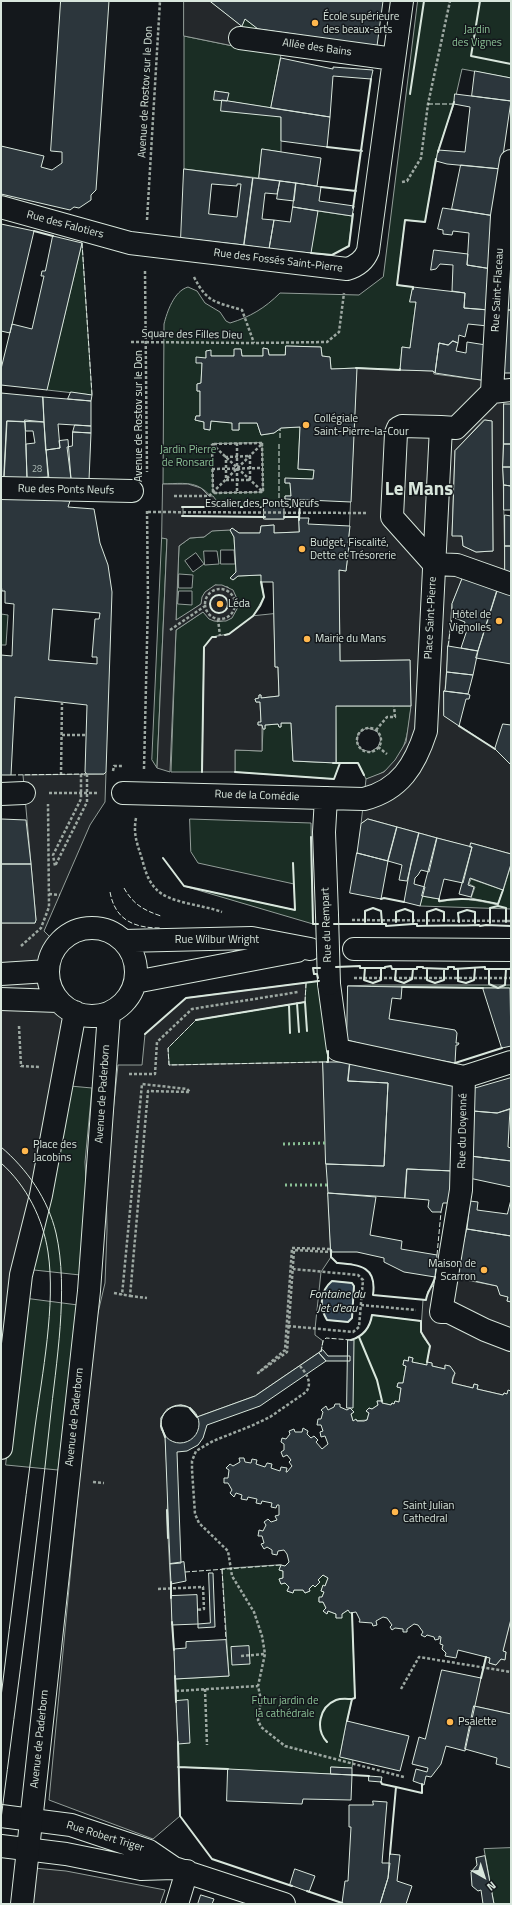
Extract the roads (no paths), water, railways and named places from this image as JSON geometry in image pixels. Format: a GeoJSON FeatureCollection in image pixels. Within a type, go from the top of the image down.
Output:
{"type":"FeatureCollection","features":[{"type":"Feature","properties":{"kind":"street","name":"Rue des Fossés Saint-Pierre"},"geometry":{"type":"LineString","coordinates":[[138,244],[347,269],[359,263],[368,251],[402,1]]}},
{"type":"Feature","properties":{"kind":"street","name":"Allée des Bains"},"geometry":{"type":"LineString","coordinates":[[240,38],[394,59]]}},
{"type":"Feature","properties":{"kind":"street","name":"Rue Saint-Flaceau"},"geometry":{"type":"LineString","coordinates":[[500,386],[502,216],[511,160]]}},
{"type":"Feature","properties":{"kind":"street","name":"Rue des Falotiers"},"geometry":{"type":"LineString","coordinates":[[1,208],[138,244]]}},
{"type":"Feature","properties":{"kind":"street"},"geometry":{"type":"LineString","coordinates":[[441,427],[456,428],[500,386]]}},
{"type":"Feature","properties":{"kind":"street","name":"Place Saint-Pierre"},"geometry":{"type":"LineString","coordinates":[[390,789],[408,770],[422,744],[426,731],[441,427],[402,426],[398,428],[396,433],[392,513],[395,522],[434,564]]}},
{"type":"Feature","properties":{"kind":"street","name":"Rue des Ponts Neufs"},"geometry":{"type":"LineString","coordinates":[[1,488],[140,498]]}},
{"type":"Feature","properties":{"kind":"street"},"geometry":{"type":"LineString","coordinates":[[434,564],[457,565],[506,583]]}},
{"type":"Feature","properties":{"kind":"street","name":"Rue de la Comédie"},"geometry":{"type":"LineString","coordinates":[[132,794],[364,799],[379,795],[390,789]]}},
{"type":"Feature","properties":{"kind":"street"},"geometry":{"type":"LineString","coordinates":[[1,794],[24,794]]}},
{"type":"Feature","properties":{"kind":"street","name":"Rue du Rempart"},"geometry":{"type":"LineString","coordinates":[[326,798],[324,832],[329,984],[338,1050]]}},
{"type":"Feature","properties":{"kind":"street"},"geometry":{"type":"LineString","coordinates":[[1,999],[66,1007],[89,1016],[108,1013],[124,1002],[132,991],[136,972],[134,958],[124,940],[111,932],[99,928],[76,930],[57,944],[51,956],[48,971],[50,986],[66,1007],[41,1195],[21,1275],[1,1448]]}},
{"type":"Feature","properties":{"kind":"street","name":"Rue Wilbur Wright"},"geometry":{"type":"LineString","coordinates":[[124,940],[252,938],[312,949],[135,982]]}},
{"type":"Feature","properties":{"kind":"street"},"geometry":{"type":"LineString","coordinates":[[354,949],[511,950]]}},
{"type":"Feature","properties":{"kind":"street"},"geometry":{"type":"LineString","coordinates":[[1,974],[48,971]]}},
{"type":"Feature","properties":{"kind":"street","name":"Avenue de Paderborn"},"geometry":{"type":"LineString","coordinates":[[22,1904],[89,1291],[108,1013]]}},
{"type":"Feature","properties":{"kind":"street","name":"Rue du Doyenné"},"geometry":{"type":"LineString","coordinates":[[338,1050],[464,1077],[461,1190],[432,1311],[450,1312],[485,1330],[511,1340]]}},
{"type":"Feature","properties":{"kind":"street"},"geometry":{"type":"LineString","coordinates":[[464,1077],[511,1062]]}},
{"type":"Feature","properties":{"kind":"street"},"geometry":{"type":"LineString","coordinates":[[1,1816],[31,1820]]}},
{"type":"Feature","properties":{"kind":"street","name":"Rue Robert Triger"},"geometry":{"type":"LineString","coordinates":[[31,1820],[71,1825],[149,1851],[180,1870],[284,1904]]}},
{"type":"Feature","properties":{"kind":"street"},"geometry":{"type":"LineString","coordinates":[[1,1846],[27,1849]]}},
{"type":"Feature","properties":{"kind":"street","name":"Rue Robert Triger"},"geometry":{"type":"LineString","coordinates":[[27,1849],[66,1854],[142,1869],[180,1870]]}},
{"type":"Feature","properties":{"kind":"street"},"geometry":{"type":"LineString","coordinates":[[177,1904],[180,1870]]}},
{"type":"Feature","properties":{"kind":"water","name":"Fontaine du Jet d'eau"},"geometry":{"type":"Polygon","coordinates":[[[332,1281],[352,1283],[354,1286],[352,1318],[348,1322],[327,1320],[324,1315],[322,1305],[323,1294],[325,1289],[332,1281]]]}},
{"type":"Feature","properties":{"kind":"tram line"},"geometry":{"type":"LineString","coordinates":[[1,1147],[28,1175],[48,1208],[56,1233],[60,1255],[61,1278],[58,1351],[27,1620],[1,1819]]}},
{"type":"Feature","properties":{"kind":"tram line"},"geometry":{"type":"LineString","coordinates":[[1,1163],[19,1182],[38,1215],[46,1240],[50,1272],[47,1340],[1,1697]]}},
{"type":"Feature","properties":{"kind":"place","name":"École supérieure des beaux-arts"},"geometry":{"type":"Point","coordinates":[315,23]}},
{"type":"Feature","properties":{"kind":"place","name":"Collégiale Saint-Pierre-la-Cour"},"geometry":{"type":"Point","coordinates":[306,425]}},
{"type":"Feature","properties":{"kind":"place","name":"Budget, Fiscalité, Dette et Trésorerie"},"geometry":{"type":"Point","coordinates":[302,549]}},
{"type":"Feature","properties":{"kind":"place","name":"Léda"},"geometry":{"type":"Point","coordinates":[220,604]}},
{"type":"Feature","properties":{"kind":"place","name":"Hôtel de Vignolles"},"geometry":{"type":"Point","coordinates":[499,621]}},
{"type":"Feature","properties":{"kind":"place","name":"Mairie du Mans"},"geometry":{"type":"Point","coordinates":[307,639]}},
{"type":"Feature","properties":{"kind":"place","name":"Place des Jacobins"},"geometry":{"type":"Point","coordinates":[25,1151]}},
{"type":"Feature","properties":{"kind":"place","name":"Maison de Scarron"},"geometry":{"type":"Point","coordinates":[484,1270]}},
{"type":"Feature","properties":{"kind":"place","name":"Saint Julian Cathedral"},"geometry":{"type":"Point","coordinates":[395,1512]}},
{"type":"Feature","properties":{"kind":"place","name":"Psalette"},"geometry":{"type":"Point","coordinates":[450,1722]}},
{"type":"Feature","properties":{"kind":"district","name":"Le Mans"},"geometry":{"type":"Point","coordinates":[419,490]}},
{"type":"Feature","properties":{"kind":"park label","name":"Jardin des Vignes"},"geometry":{"type":"Point","coordinates":[477,36]}},
{"type":"Feature","properties":{"kind":"park label","name":"Jardin Pierre de Ronsard"},"geometry":{"type":"Point","coordinates":[188,456]}},
{"type":"Feature","properties":{"kind":"park label","name":"Futur jardin de la cathédrale"},"geometry":{"type":"Point","coordinates":[285,1707]}}]}
